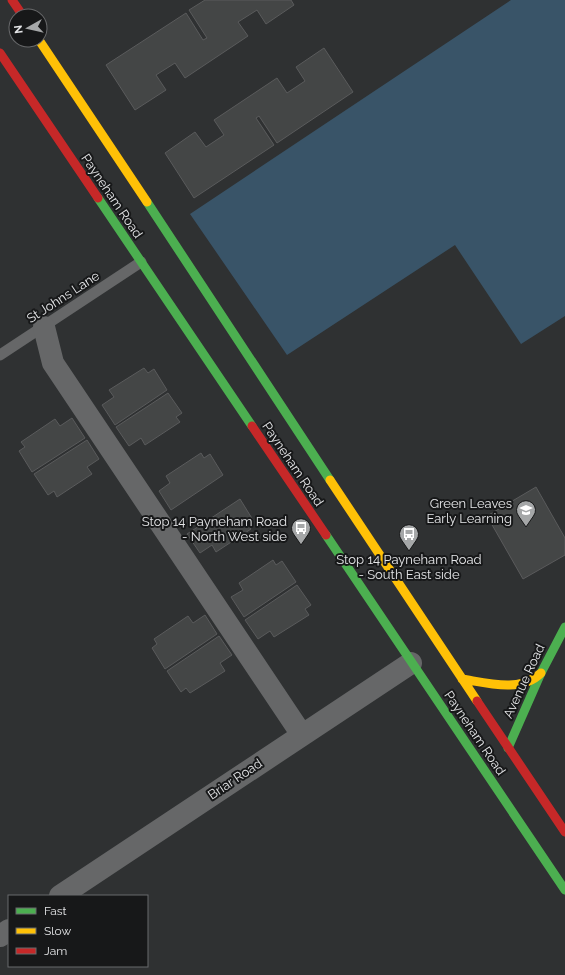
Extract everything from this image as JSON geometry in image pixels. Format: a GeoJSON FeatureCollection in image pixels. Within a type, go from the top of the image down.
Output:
{"type":"FeatureCollection","features":[{"type":"Feature","properties":{"kind":"main road","name":"Payneham Road"},"geometry":{"type":"LineString","coordinates":[[44,48],[565,832]]}},
{"type":"Feature","properties":{"kind":"main road","name":"Payneham Road"},"geometry":{"type":"LineString","coordinates":[[0,53],[565,890]]}},
{"type":"Feature","properties":{"kind":"main road"},"geometry":{"type":"LineString","coordinates":[[342,520],[352,512]]}},
{"type":"Feature","properties":{"kind":"main road"},"geometry":{"type":"LineString","coordinates":[[338,534],[337,541],[360,586]]}},
{"type":"Feature","properties":{"kind":"main road","name":"Avenue Road"},"geometry":{"type":"LineString","coordinates":[[505,763],[508,748],[542,673],[565,627]]}},
{"type":"Feature","properties":{"kind":"main road"},"geometry":{"type":"LineString","coordinates":[[462,678],[505,684],[524,682],[534,679],[542,673]]}},
{"type":"Feature","properties":{"kind":"main road"},"geometry":{"type":"LineString","coordinates":[[457,729],[466,739],[477,743]]}},
{"type":"Feature","properties":{"kind":"main road"},"geometry":{"type":"LineString","coordinates":[[498,747],[508,748]]}},
{"type":"Feature","properties":{"kind":"main road"},"geometry":{"type":"LineString","coordinates":[[506,789],[523,828]]}},
{"type":"Feature","properties":{"kind":"street"},"geometry":{"type":"LineString","coordinates":[[44,327],[53,363],[302,735]]}},
{"type":"Feature","properties":{"kind":"street","name":"Briar Road"},"geometry":{"type":"LineString","coordinates":[[62,895],[411,663]]}},
{"type":"Feature","properties":{"kind":"lane","name":"St Johns Lane"},"geometry":{"type":"LineString","coordinates":[[0,355],[141,262]]}},
{"type":"Feature","properties":{"kind":"shaded area"},"geometry":{"type":"Polygon","coordinates":[[[511,0],[565,0],[565,316],[521,344],[455,245],[287,355],[190,214],[511,0]]]}},
{"type":"Feature","properties":{"kind":"building"},"geometry":{"type":"Polygon","coordinates":[[[205,0],[291,0],[294,5],[266,24],[257,10],[238,22],[248,36],[185,78],[175,63],[156,75],[166,90],[135,110],[106,65],[186,13],[203,40],[207,38],[189,10],[205,0]]]}},
{"type":"Feature","properties":{"kind":"building"},"geometry":{"type":"Polygon","coordinates":[[[324,48],[353,92],[277,143],[259,116],[256,118],[274,145],[194,198],[165,153],[195,132],[206,147],[224,135],[214,120],[277,78],[287,93],[305,81],[296,67],[324,48]]]}},
{"type":"Feature","properties":{"kind":"building"},"geometry":{"type":"Polygon","coordinates":[[[144,368],[148,373],[154,369],[167,390],[115,425],[102,405],[114,397],[109,390],[144,368]]]}},
{"type":"Feature","properties":{"kind":"building"},"geometry":{"type":"Polygon","coordinates":[[[168,393],[182,413],[176,417],[180,422],[145,445],[141,438],[129,446],[116,427],[168,393]]]}},
{"type":"Feature","properties":{"kind":"building"},"geometry":{"type":"Polygon","coordinates":[[[72,418],[85,438],[32,472],[19,451],[25,447],[21,442],[55,419],[60,426],[72,418]]]}},
{"type":"Feature","properties":{"kind":"building"},"geometry":{"type":"Polygon","coordinates":[[[87,440],[99,459],[87,467],[92,474],[57,497],[54,491],[48,495],[34,474],[87,440]]]}},
{"type":"Feature","properties":{"kind":"building"},"geometry":{"type":"Polygon","coordinates":[[[201,453],[204,458],[210,454],[223,475],[171,510],[159,491],[170,483],[166,476],[201,453]]]}},
{"type":"Feature","properties":{"kind":"building","name":"Green Leaves Early Learning"},"geometry":{"type":"Polygon","coordinates":[[[536,487],[565,538],[565,555],[523,579],[487,516],[536,487]]]}},
{"type":"Feature","properties":{"kind":"building"},"geometry":{"type":"Polygon","coordinates":[[[240,499],[253,520],[247,524],[251,529],[216,552],[212,545],[200,553],[187,534],[240,499]]]}},
{"type":"Feature","properties":{"kind":"building"},"geometry":{"type":"Polygon","coordinates":[[[273,560],[276,565],[282,561],[296,582],[244,617],[231,597],[243,590],[239,583],[273,560]]]}},
{"type":"Feature","properties":{"kind":"building"},"geometry":{"type":"Polygon","coordinates":[[[297,585],[311,605],[305,609],[309,615],[274,637],[270,631],[258,639],[245,620],[297,585]]]}},
{"type":"Feature","properties":{"kind":"building"},"geometry":{"type":"Polygon","coordinates":[[[205,615],[217,634],[165,669],[152,648],[157,644],[154,639],[188,616],[193,623],[205,615]]]}},
{"type":"Feature","properties":{"kind":"building"},"geometry":{"type":"Polygon","coordinates":[[[219,636],[232,655],[220,663],[225,671],[190,693],[186,688],[181,692],[167,671],[219,636]]]}},
{"type":"Feature","properties":{"kind":"traffic: fast"},"geometry":{"type":"LineString","coordinates":[[98,198],[252,426]]}},
{"type":"Feature","properties":{"kind":"traffic: fast"},"geometry":{"type":"LineString","coordinates":[[147,202],[330,480]]}},
{"type":"Feature","properties":{"kind":"traffic: fast"},"geometry":{"type":"LineString","coordinates":[[326,535],[565,890]]}},
{"type":"Feature","properties":{"kind":"traffic: fast"},"geometry":{"type":"LineString","coordinates":[[508,748],[541,673],[565,627]]}},
{"type":"Feature","properties":{"kind":"traffic: slow"},"geometry":{"type":"LineString","coordinates":[[44,48],[147,202]]}},
{"type":"Feature","properties":{"kind":"traffic: slow"},"geometry":{"type":"LineString","coordinates":[[330,480],[477,701]]}},
{"type":"Feature","properties":{"kind":"traffic: slow"},"geometry":{"type":"LineString","coordinates":[[462,679],[493,684],[514,685],[524,683],[541,673]]}},
{"type":"Feature","properties":{"kind":"traffic: jam"},"geometry":{"type":"LineString","coordinates":[[12,0],[18,8]]}},
{"type":"Feature","properties":{"kind":"traffic: jam"},"geometry":{"type":"LineString","coordinates":[[0,53],[98,198]]}},
{"type":"Feature","properties":{"kind":"traffic: jam"},"geometry":{"type":"LineString","coordinates":[[252,426],[326,535]]}},
{"type":"Feature","properties":{"kind":"traffic: jam"},"geometry":{"type":"LineString","coordinates":[[477,701],[565,832]]}},
{"type":"Feature","properties":{"kind":"place","name":"Green Leaves Early Learning"},"geometry":{"type":"Point","coordinates":[526,527]}},
{"type":"Feature","properties":{"kind":"place","name":"Stop 14 Payneham Road - North West side"},"geometry":{"type":"Point","coordinates":[301,545]}},
{"type":"Feature","properties":{"kind":"place","name":"Stop 14 Payneham Road - South East side"},"geometry":{"type":"Point","coordinates":[409,551]}}]}
